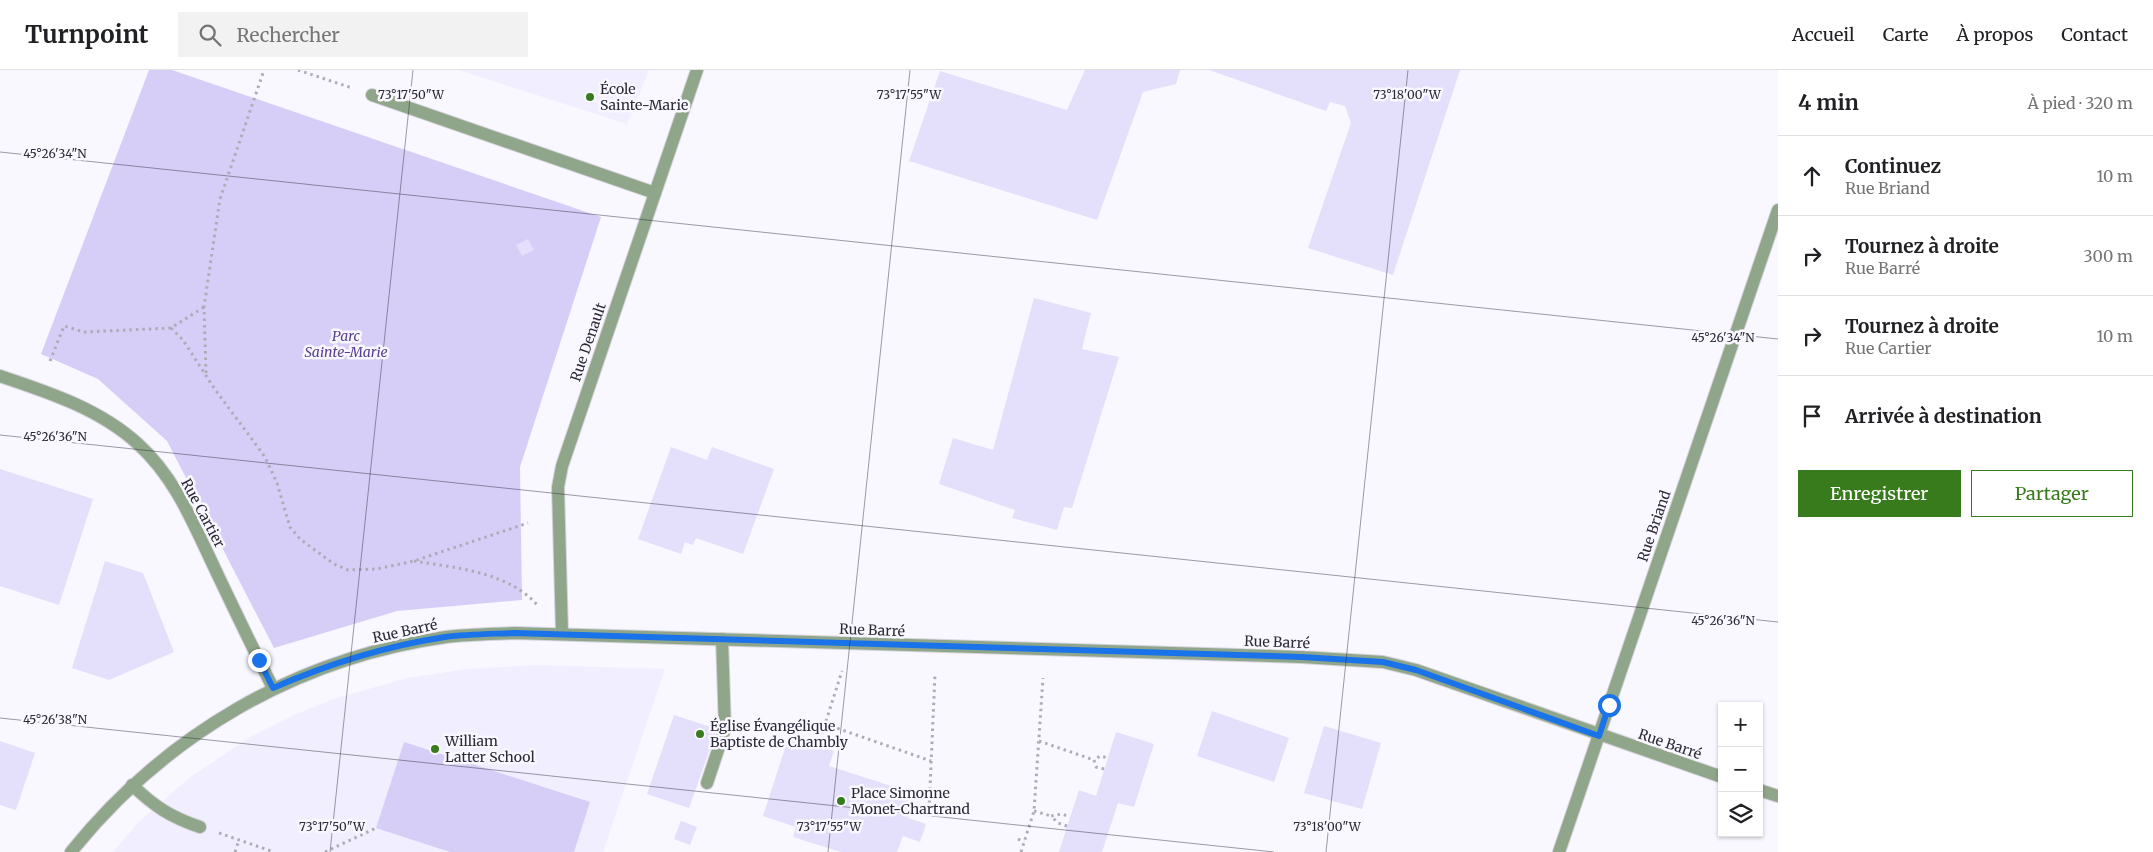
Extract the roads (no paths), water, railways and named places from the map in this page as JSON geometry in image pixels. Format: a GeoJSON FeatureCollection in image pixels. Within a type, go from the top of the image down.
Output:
{"type":"FeatureCollection","features":[{"type":"Feature","properties":{"kind":"street","name":"Rue Denault"},"geometry":{"type":"LineString","coordinates":[[562,633],[558,487],[562,466],[697,70]]}},
{"type":"Feature","properties":{"kind":"street"},"geometry":{"type":"LineString","coordinates":[[372,96],[655,193]]}},
{"type":"Feature","properties":{"kind":"street","name":"Rue Briand"},"geometry":{"type":"LineString","coordinates":[[1559,852],[1778,210]]}},
{"type":"Feature","properties":{"kind":"street","name":"Rue Cartier"},"geometry":{"type":"LineString","coordinates":[[0,376],[74,404],[109,422],[138,444],[156,463],[186,507],[273,688]]}},
{"type":"Feature","properties":{"kind":"street","name":"Rue Barré"},"geometry":{"type":"LineString","coordinates":[[71,852],[100,817],[132,785],[171,752],[237,707],[273,688],[319,669],[360,656],[428,640],[476,635],[562,633],[1302,657],[1383,662],[1443,679],[1599,736],[1718,776]]}},
{"type":"Feature","properties":{"kind":"street"},"geometry":{"type":"LineString","coordinates":[[707,783],[725,729],[722,639]]}},
{"type":"Feature","properties":{"kind":"street"},"geometry":{"type":"LineString","coordinates":[[132,785],[153,805],[170,816],[200,827]]}},
{"type":"Feature","properties":{"kind":"street"},"geometry":{"type":"LineString","coordinates":[[1763,791],[1778,796]]}},
{"type":"Feature","properties":{"kind":"place","name":"École Sainte-Marie"},"geometry":{"type":"Point","coordinates":[590,97]}},
{"type":"Feature","properties":{"kind":"place","name":"Église Évangélique Baptiste de Chambly"},"geometry":{"type":"Point","coordinates":[700,734]}},
{"type":"Feature","properties":{"kind":"place","name":"William Latter School"},"geometry":{"type":"Point","coordinates":[435,749]}},
{"type":"Feature","properties":{"kind":"place","name":"Place Simonne Monet-Chartrand"},"geometry":{"type":"Point","coordinates":[841,801]}},
{"type":"Feature","properties":{"kind":"park label","name":"Parc Sainte-Marie"},"geometry":{"type":"Point","coordinates":[346,344]}}]}
